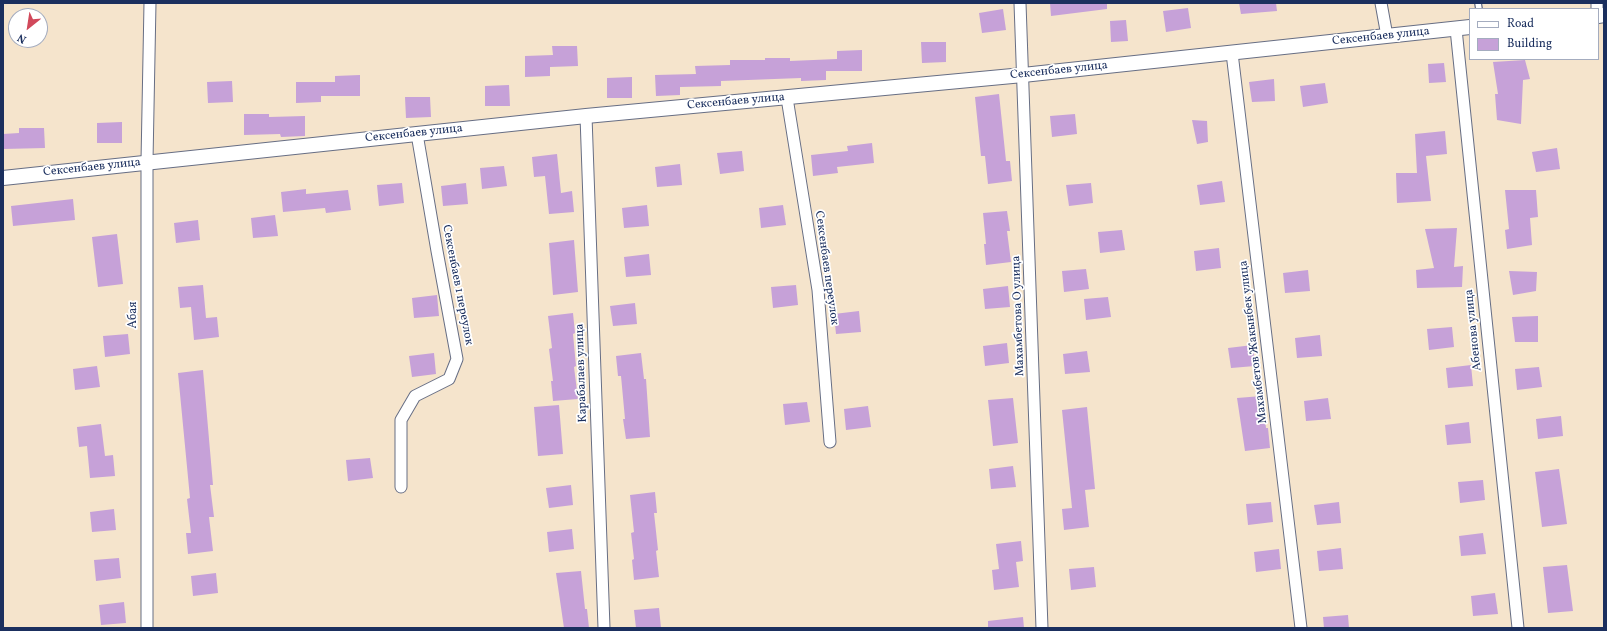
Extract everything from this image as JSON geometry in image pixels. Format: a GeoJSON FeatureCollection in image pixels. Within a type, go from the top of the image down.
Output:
{"type":"FeatureCollection","features":[{"type":"Feature","properties":{"kind":"street","name":"Абая"},"geometry":{"type":"LineString","coordinates":[[147,628],[147,161],[150,3]]}},
{"type":"Feature","properties":{"kind":"street","name":"Махамбетова О улица"},"geometry":{"type":"LineString","coordinates":[[1020,3],[1042,628]]}},
{"type":"Feature","properties":{"kind":"street"},"geometry":{"type":"LineString","coordinates":[[1381,3],[1387,36]]}},
{"type":"Feature","properties":{"kind":"street","name":"Сексенбаев улица"},"geometry":{"type":"LineString","coordinates":[[3,178],[147,161],[586,116],[1023,75],[1469,27]]}},
{"type":"Feature","properties":{"kind":"street","name":"Абенова улица"},"geometry":{"type":"LineString","coordinates":[[1456,29],[1518,628]]}},
{"type":"Feature","properties":{"kind":"street","name":"Махамбетов Жакынбек улица"},"geometry":{"type":"LineString","coordinates":[[1232,53],[1301,628]]}},
{"type":"Feature","properties":{"kind":"street","name":"Сексенбаев переулок"},"geometry":{"type":"LineString","coordinates":[[787,98],[818,290],[830,442]]}},
{"type":"Feature","properties":{"kind":"street","name":"Карабалаев улица"},"geometry":{"type":"LineString","coordinates":[[586,116],[604,628]]}},
{"type":"Feature","properties":{"kind":"street","name":"Сексенбаев 1 переулок"},"geometry":{"type":"LineString","coordinates":[[401,487],[401,420],[415,396],[449,379],[457,359],[436,251],[417,134]]}},
{"type":"Feature","properties":{"kind":"building"},"geometry":{"type":"Polygon","coordinates":[[[1050,3],[1107,3],[1107,9],[1051,16],[1050,3]]]}},
{"type":"Feature","properties":{"kind":"building"},"geometry":{"type":"Polygon","coordinates":[[[1239,3],[1276,3],[1277,11],[1241,14],[1239,3]]]}},
{"type":"Feature","properties":{"kind":"building"},"geometry":{"type":"Polygon","coordinates":[[[1188,8],[1191,28],[1166,32],[1163,11],[1188,8]]]}},
{"type":"Feature","properties":{"kind":"building"},"geometry":{"type":"Polygon","coordinates":[[[1003,9],[1006,30],[982,33],[979,13],[1003,9]]]}},
{"type":"Feature","properties":{"kind":"building"},"geometry":{"type":"Polygon","coordinates":[[[1126,20],[1128,41],[1111,42],[1110,21],[1126,20]]]}},
{"type":"Feature","properties":{"kind":"building"},"geometry":{"type":"Polygon","coordinates":[[[921,42],[946,42],[946,62],[922,63],[921,42]]]}},
{"type":"Feature","properties":{"kind":"building"},"geometry":{"type":"Polygon","coordinates":[[[552,46],[577,46],[578,66],[550,67],[550,76],[525,77],[525,56],[553,55],[552,46]]]}},
{"type":"Feature","properties":{"kind":"building"},"geometry":{"type":"Polygon","coordinates":[[[862,50],[862,71],[826,71],[826,80],[801,81],[801,78],[721,81],[721,86],[680,87],[680,95],[656,96],[655,75],[696,74],[695,66],[730,65],[730,60],[765,60],[765,58],[790,58],[790,61],[837,59],[837,51],[862,50]]]}},
{"type":"Feature","properties":{"kind":"building"},"geometry":{"type":"Polygon","coordinates":[[[1525,60],[1530,79],[1523,80],[1521,124],[1497,120],[1495,94],[1498,94],[1493,62],[1525,60]]]}},
{"type":"Feature","properties":{"kind":"building"},"geometry":{"type":"Polygon","coordinates":[[[1444,63],[1446,82],[1429,83],[1428,64],[1444,63]]]}},
{"type":"Feature","properties":{"kind":"building"},"geometry":{"type":"Polygon","coordinates":[[[360,75],[360,96],[321,96],[321,102],[296,103],[296,82],[335,82],[335,76],[360,75]]]}},
{"type":"Feature","properties":{"kind":"building"},"geometry":{"type":"Polygon","coordinates":[[[632,77],[632,98],[607,98],[607,78],[632,77]]]}},
{"type":"Feature","properties":{"kind":"building"},"geometry":{"type":"Polygon","coordinates":[[[1274,79],[1275,101],[1252,102],[1249,82],[1274,79]]]}},
{"type":"Feature","properties":{"kind":"building"},"geometry":{"type":"Polygon","coordinates":[[[232,81],[233,102],[208,103],[207,82],[232,81]]]}},
{"type":"Feature","properties":{"kind":"building"},"geometry":{"type":"Polygon","coordinates":[[[1325,83],[1328,103],[1303,107],[1300,86],[1325,83]]]}},
{"type":"Feature","properties":{"kind":"building"},"geometry":{"type":"Polygon","coordinates":[[[509,85],[510,106],[485,106],[485,86],[509,85]]]}},
{"type":"Feature","properties":{"kind":"building"},"geometry":{"type":"Polygon","coordinates":[[[999,94],[1006,161],[1010,161],[1012,181],[988,184],[985,156],[981,156],[975,97],[999,94]]]}},
{"type":"Feature","properties":{"kind":"building"},"geometry":{"type":"Polygon","coordinates":[[[405,97],[430,97],[431,117],[406,118],[405,97]]]}},
{"type":"Feature","properties":{"kind":"building"},"geometry":{"type":"Polygon","coordinates":[[[244,114],[269,114],[269,117],[305,116],[305,136],[281,137],[280,134],[244,135],[244,114]]]}},
{"type":"Feature","properties":{"kind":"building"},"geometry":{"type":"Polygon","coordinates":[[[1075,114],[1077,134],[1052,137],[1050,116],[1075,114]]]}},
{"type":"Feature","properties":{"kind":"building"},"geometry":{"type":"Polygon","coordinates":[[[1192,120],[1207,121],[1208,142],[1197,144],[1192,120]]]}},
{"type":"Feature","properties":{"kind":"building"},"geometry":{"type":"Polygon","coordinates":[[[122,122],[122,143],[97,143],[97,123],[122,122]]]}},
{"type":"Feature","properties":{"kind":"building"},"geometry":{"type":"Polygon","coordinates":[[[19,128],[44,128],[45,148],[3,149],[3,134],[19,133],[19,128]]]}},
{"type":"Feature","properties":{"kind":"building"},"geometry":{"type":"Polygon","coordinates":[[[1445,131],[1447,154],[1426,156],[1431,201],[1397,203],[1396,173],[1417,173],[1415,134],[1445,131]]]}},
{"type":"Feature","properties":{"kind":"building"},"geometry":{"type":"Polygon","coordinates":[[[872,143],[874,163],[837,167],[838,173],[813,176],[811,155],[848,151],[847,146],[872,143]]]}},
{"type":"Feature","properties":{"kind":"building"},"geometry":{"type":"Polygon","coordinates":[[[1557,148],[1560,169],[1536,172],[1532,152],[1557,148]]]}},
{"type":"Feature","properties":{"kind":"building"},"geometry":{"type":"Polygon","coordinates":[[[742,151],[744,171],[720,174],[717,153],[742,151]]]}},
{"type":"Feature","properties":{"kind":"building"},"geometry":{"type":"Polygon","coordinates":[[[557,154],[561,193],[572,191],[574,212],[549,214],[545,176],[534,177],[532,157],[557,154]]]}},
{"type":"Feature","properties":{"kind":"building"},"geometry":{"type":"Polygon","coordinates":[[[680,164],[682,185],[657,187],[655,167],[680,164]]]}},
{"type":"Feature","properties":{"kind":"building"},"geometry":{"type":"Polygon","coordinates":[[[504,166],[507,186],[482,189],[480,168],[504,166]]]}},
{"type":"Feature","properties":{"kind":"building"},"geometry":{"type":"Polygon","coordinates":[[[1222,181],[1225,202],[1200,205],[1197,185],[1222,181]]]}},
{"type":"Feature","properties":{"kind":"building"},"geometry":{"type":"Polygon","coordinates":[[[402,183],[404,203],[379,206],[377,185],[402,183]]]}},
{"type":"Feature","properties":{"kind":"building"},"geometry":{"type":"Polygon","coordinates":[[[466,183],[468,204],[443,206],[441,186],[466,183]]]}},
{"type":"Feature","properties":{"kind":"building"},"geometry":{"type":"Polygon","coordinates":[[[1091,183],[1093,203],[1069,206],[1066,185],[1091,183]]]}},
{"type":"Feature","properties":{"kind":"building"},"geometry":{"type":"Polygon","coordinates":[[[306,189],[306,194],[348,190],[351,210],[326,213],[325,208],[283,212],[281,192],[306,189]]]}},
{"type":"Feature","properties":{"kind":"building"},"geometry":{"type":"Polygon","coordinates":[[[1505,190],[1536,190],[1538,217],[1530,218],[1532,245],[1507,249],[1505,230],[1509,229],[1505,190]]]}},
{"type":"Feature","properties":{"kind":"building"},"geometry":{"type":"Polygon","coordinates":[[[73,199],[75,220],[13,226],[11,206],[73,199]]]}},
{"type":"Feature","properties":{"kind":"building"},"geometry":{"type":"Polygon","coordinates":[[[647,205],[649,226],[624,228],[622,208],[647,205]]]}},
{"type":"Feature","properties":{"kind":"building"},"geometry":{"type":"Polygon","coordinates":[[[783,205],[786,225],[761,228],[759,208],[783,205]]]}},
{"type":"Feature","properties":{"kind":"building"},"geometry":{"type":"Polygon","coordinates":[[[1007,211],[1010,231],[1007,231],[1011,262],[986,265],[984,244],[986,244],[983,213],[1007,211]]]}},
{"type":"Feature","properties":{"kind":"building"},"geometry":{"type":"Polygon","coordinates":[[[275,215],[278,236],[253,238],[251,218],[275,215]]]}},
{"type":"Feature","properties":{"kind":"building"},"geometry":{"type":"Polygon","coordinates":[[[198,220],[200,240],[176,243],[174,223],[198,220]]]}},
{"type":"Feature","properties":{"kind":"building"},"geometry":{"type":"Polygon","coordinates":[[[1457,228],[1454,267],[1463,266],[1462,287],[1417,288],[1416,270],[1434,268],[1425,229],[1457,228]]]}},
{"type":"Feature","properties":{"kind":"building"},"geometry":{"type":"Polygon","coordinates":[[[1122,230],[1125,250],[1100,253],[1098,232],[1122,230]]]}},
{"type":"Feature","properties":{"kind":"building"},"geometry":{"type":"Polygon","coordinates":[[[117,234],[123,284],[98,287],[92,237],[117,234]]]}},
{"type":"Feature","properties":{"kind":"building"},"geometry":{"type":"Polygon","coordinates":[[[574,240],[578,292],[553,295],[549,243],[574,240]]]}},
{"type":"Feature","properties":{"kind":"building"},"geometry":{"type":"Polygon","coordinates":[[[1219,248],[1221,268],[1196,271],[1194,251],[1219,248]]]}},
{"type":"Feature","properties":{"kind":"building"},"geometry":{"type":"Polygon","coordinates":[[[649,254],[651,275],[626,277],[624,257],[649,254]]]}},
{"type":"Feature","properties":{"kind":"building"},"geometry":{"type":"Polygon","coordinates":[[[1086,269],[1089,289],[1064,292],[1062,271],[1086,269]]]}},
{"type":"Feature","properties":{"kind":"building"},"geometry":{"type":"Polygon","coordinates":[[[1308,270],[1310,291],[1285,293],[1283,273],[1308,270]]]}},
{"type":"Feature","properties":{"kind":"building"},"geometry":{"type":"Polygon","coordinates":[[[1509,271],[1537,272],[1536,291],[1513,295],[1509,271]]]}},
{"type":"Feature","properties":{"kind":"building"},"geometry":{"type":"Polygon","coordinates":[[[203,285],[206,318],[217,317],[219,337],[194,340],[191,307],[180,308],[178,287],[203,285]]]}},
{"type":"Feature","properties":{"kind":"building"},"geometry":{"type":"Polygon","coordinates":[[[796,285],[798,305],[773,308],[771,287],[796,285]]]}},
{"type":"Feature","properties":{"kind":"building"},"geometry":{"type":"Polygon","coordinates":[[[1008,286],[1010,307],[985,309],[983,289],[1008,286]]]}},
{"type":"Feature","properties":{"kind":"building"},"geometry":{"type":"Polygon","coordinates":[[[437,295],[439,316],[414,318],[412,298],[437,295]]]}},
{"type":"Feature","properties":{"kind":"building"},"geometry":{"type":"Polygon","coordinates":[[[1108,297],[1111,317],[1086,320],[1084,299],[1108,297]]]}},
{"type":"Feature","properties":{"kind":"building"},"geometry":{"type":"Polygon","coordinates":[[[635,303],[637,324],[613,326],[610,306],[635,303]]]}},
{"type":"Feature","properties":{"kind":"building"},"geometry":{"type":"Polygon","coordinates":[[[859,311],[861,332],[836,334],[834,314],[859,311]]]}},
{"type":"Feature","properties":{"kind":"building"},"geometry":{"type":"Polygon","coordinates":[[[573,313],[576,366],[574,367],[578,399],[553,401],[551,381],[553,381],[549,349],[552,348],[548,316],[573,313]]]}},
{"type":"Feature","properties":{"kind":"building"},"geometry":{"type":"Polygon","coordinates":[[[1538,316],[1538,342],[1515,342],[1512,317],[1538,316]]]}},
{"type":"Feature","properties":{"kind":"building"},"geometry":{"type":"Polygon","coordinates":[[[1452,327],[1454,347],[1429,350],[1427,329],[1452,327]]]}},
{"type":"Feature","properties":{"kind":"building"},"geometry":{"type":"Polygon","coordinates":[[[128,334],[130,354],[105,357],[103,336],[128,334]]]}},
{"type":"Feature","properties":{"kind":"building"},"geometry":{"type":"Polygon","coordinates":[[[1320,335],[1322,356],[1297,358],[1295,338],[1320,335]]]}},
{"type":"Feature","properties":{"kind":"building"},"geometry":{"type":"Polygon","coordinates":[[[1007,343],[1009,363],[985,366],[983,346],[1007,343]]]}},
{"type":"Feature","properties":{"kind":"building"},"geometry":{"type":"Polygon","coordinates":[[[1253,345],[1255,366],[1231,368],[1228,348],[1253,345]]]}},
{"type":"Feature","properties":{"kind":"building"},"geometry":{"type":"Polygon","coordinates":[[[1087,351],[1090,372],[1065,374],[1063,354],[1087,351]]]}},
{"type":"Feature","properties":{"kind":"building"},"geometry":{"type":"Polygon","coordinates":[[[434,353],[436,374],[412,377],[409,356],[434,353]]]}},
{"type":"Feature","properties":{"kind":"building"},"geometry":{"type":"Polygon","coordinates":[[[641,353],[644,379],[646,379],[650,437],[626,439],[623,419],[625,419],[621,376],[618,376],[616,356],[641,353]]]}},
{"type":"Feature","properties":{"kind":"building"},"geometry":{"type":"Polygon","coordinates":[[[1471,365],[1473,386],[1448,388],[1446,368],[1471,365]]]}},
{"type":"Feature","properties":{"kind":"building"},"geometry":{"type":"Polygon","coordinates":[[[97,366],[100,387],[75,390],[73,369],[97,366]]]}},
{"type":"Feature","properties":{"kind":"building"},"geometry":{"type":"Polygon","coordinates":[[[1539,367],[1542,387],[1517,390],[1515,369],[1539,367]]]}},
{"type":"Feature","properties":{"kind":"building"},"geometry":{"type":"Polygon","coordinates":[[[203,370],[213,485],[210,485],[214,517],[209,517],[213,551],[188,554],[186,533],[191,533],[187,499],[190,498],[178,373],[203,370]]]}},
{"type":"Feature","properties":{"kind":"building"},"geometry":{"type":"Polygon","coordinates":[[[1262,396],[1270,448],[1245,451],[1237,398],[1262,396]]]}},
{"type":"Feature","properties":{"kind":"building"},"geometry":{"type":"Polygon","coordinates":[[[1013,398],[1018,443],[993,446],[988,400],[1013,398]]]}},
{"type":"Feature","properties":{"kind":"building"},"geometry":{"type":"Polygon","coordinates":[[[1328,398],[1331,419],[1306,421],[1304,401],[1328,398]]]}},
{"type":"Feature","properties":{"kind":"building"},"geometry":{"type":"Polygon","coordinates":[[[807,402],[810,422],[785,425],[783,404],[807,402]]]}},
{"type":"Feature","properties":{"kind":"building"},"geometry":{"type":"Polygon","coordinates":[[[559,405],[563,454],[538,456],[534,407],[559,405]]]}},
{"type":"Feature","properties":{"kind":"building"},"geometry":{"type":"Polygon","coordinates":[[[868,406],[871,427],[846,430],[844,409],[868,406]]]}},
{"type":"Feature","properties":{"kind":"building"},"geometry":{"type":"Polygon","coordinates":[[[1087,407],[1095,489],[1085,490],[1089,527],[1064,530],[1062,509],[1072,508],[1062,410],[1087,407]]]}},
{"type":"Feature","properties":{"kind":"building"},"geometry":{"type":"Polygon","coordinates":[[[1561,416],[1563,436],[1538,439],[1536,419],[1561,416]]]}},
{"type":"Feature","properties":{"kind":"building"},"geometry":{"type":"Polygon","coordinates":[[[1469,422],[1471,443],[1447,445],[1445,425],[1469,422]]]}},
{"type":"Feature","properties":{"kind":"building"},"geometry":{"type":"Polygon","coordinates":[[[101,424],[105,456],[113,455],[115,476],[90,478],[87,446],[79,447],[77,427],[101,424]]]}},
{"type":"Feature","properties":{"kind":"building"},"geometry":{"type":"Polygon","coordinates":[[[370,458],[373,478],[348,481],[346,460],[370,458]]]}},
{"type":"Feature","properties":{"kind":"building"},"geometry":{"type":"Polygon","coordinates":[[[1013,466],[1016,487],[991,489],[989,469],[1013,466]]]}},
{"type":"Feature","properties":{"kind":"building"},"geometry":{"type":"Polygon","coordinates":[[[1559,469],[1567,524],[1542,527],[1535,472],[1559,469]]]}},
{"type":"Feature","properties":{"kind":"building"},"geometry":{"type":"Polygon","coordinates":[[[1483,480],[1485,500],[1460,503],[1458,482],[1483,480]]]}},
{"type":"Feature","properties":{"kind":"building"},"geometry":{"type":"Polygon","coordinates":[[[571,485],[573,505],[549,508],[546,488],[571,485]]]}},
{"type":"Feature","properties":{"kind":"building"},"geometry":{"type":"Polygon","coordinates":[[[655,492],[657,513],[654,513],[659,577],[634,580],[632,560],[634,559],[631,533],[634,532],[630,495],[655,492]]]}},
{"type":"Feature","properties":{"kind":"building"},"geometry":{"type":"Polygon","coordinates":[[[1271,502],[1273,522],[1248,525],[1246,504],[1271,502]]]}},
{"type":"Feature","properties":{"kind":"building"},"geometry":{"type":"Polygon","coordinates":[[[1339,502],[1341,523],[1317,525],[1314,505],[1339,502]]]}},
{"type":"Feature","properties":{"kind":"building"},"geometry":{"type":"Polygon","coordinates":[[[114,509],[116,530],[92,532],[90,512],[114,509]]]}},
{"type":"Feature","properties":{"kind":"building"},"geometry":{"type":"Polygon","coordinates":[[[572,529],[574,549],[549,552],[547,532],[572,529]]]}},
{"type":"Feature","properties":{"kind":"building"},"geometry":{"type":"Polygon","coordinates":[[[1483,533],[1486,554],[1461,556],[1459,536],[1483,533]]]}},
{"type":"Feature","properties":{"kind":"building"},"geometry":{"type":"Polygon","coordinates":[[[1021,541],[1023,561],[1016,562],[1019,587],[994,590],[992,570],[999,569],[996,544],[1021,541]]]}},
{"type":"Feature","properties":{"kind":"building"},"geometry":{"type":"Polygon","coordinates":[[[1341,548],[1343,569],[1319,571],[1317,551],[1341,548]]]}},
{"type":"Feature","properties":{"kind":"building"},"geometry":{"type":"Polygon","coordinates":[[[1279,549],[1281,569],[1256,572],[1254,552],[1279,549]]]}},
{"type":"Feature","properties":{"kind":"building"},"geometry":{"type":"Polygon","coordinates":[[[119,558],[121,578],[96,581],[94,560],[119,558]]]}},
{"type":"Feature","properties":{"kind":"building"},"geometry":{"type":"Polygon","coordinates":[[[1567,565],[1573,611],[1548,613],[1543,567],[1567,565]]]}},
{"type":"Feature","properties":{"kind":"building"},"geometry":{"type":"Polygon","coordinates":[[[1094,567],[1096,587],[1071,590],[1069,569],[1094,567]]]}},
{"type":"Feature","properties":{"kind":"building"},"geometry":{"type":"Polygon","coordinates":[[[581,571],[585,609],[587,609],[589,628],[564,628],[556,573],[581,571]]]}},
{"type":"Feature","properties":{"kind":"building"},"geometry":{"type":"Polygon","coordinates":[[[216,573],[218,593],[193,596],[191,576],[216,573]]]}},
{"type":"Feature","properties":{"kind":"building"},"geometry":{"type":"Polygon","coordinates":[[[1495,593],[1498,614],[1473,616],[1471,596],[1495,593]]]}},
{"type":"Feature","properties":{"kind":"building"},"geometry":{"type":"Polygon","coordinates":[[[124,602],[126,623],[101,625],[99,605],[124,602]]]}},
{"type":"Feature","properties":{"kind":"building"},"geometry":{"type":"Polygon","coordinates":[[[659,608],[661,628],[636,628],[634,610],[659,608]]]}},
{"type":"Feature","properties":{"kind":"building"},"geometry":{"type":"Polygon","coordinates":[[[1348,615],[1349,628],[1324,628],[1323,617],[1348,615]]]}},
{"type":"Feature","properties":{"kind":"building"},"geometry":{"type":"Polygon","coordinates":[[[1023,617],[1024,628],[988,628],[988,621],[1023,617]]]}}]}
